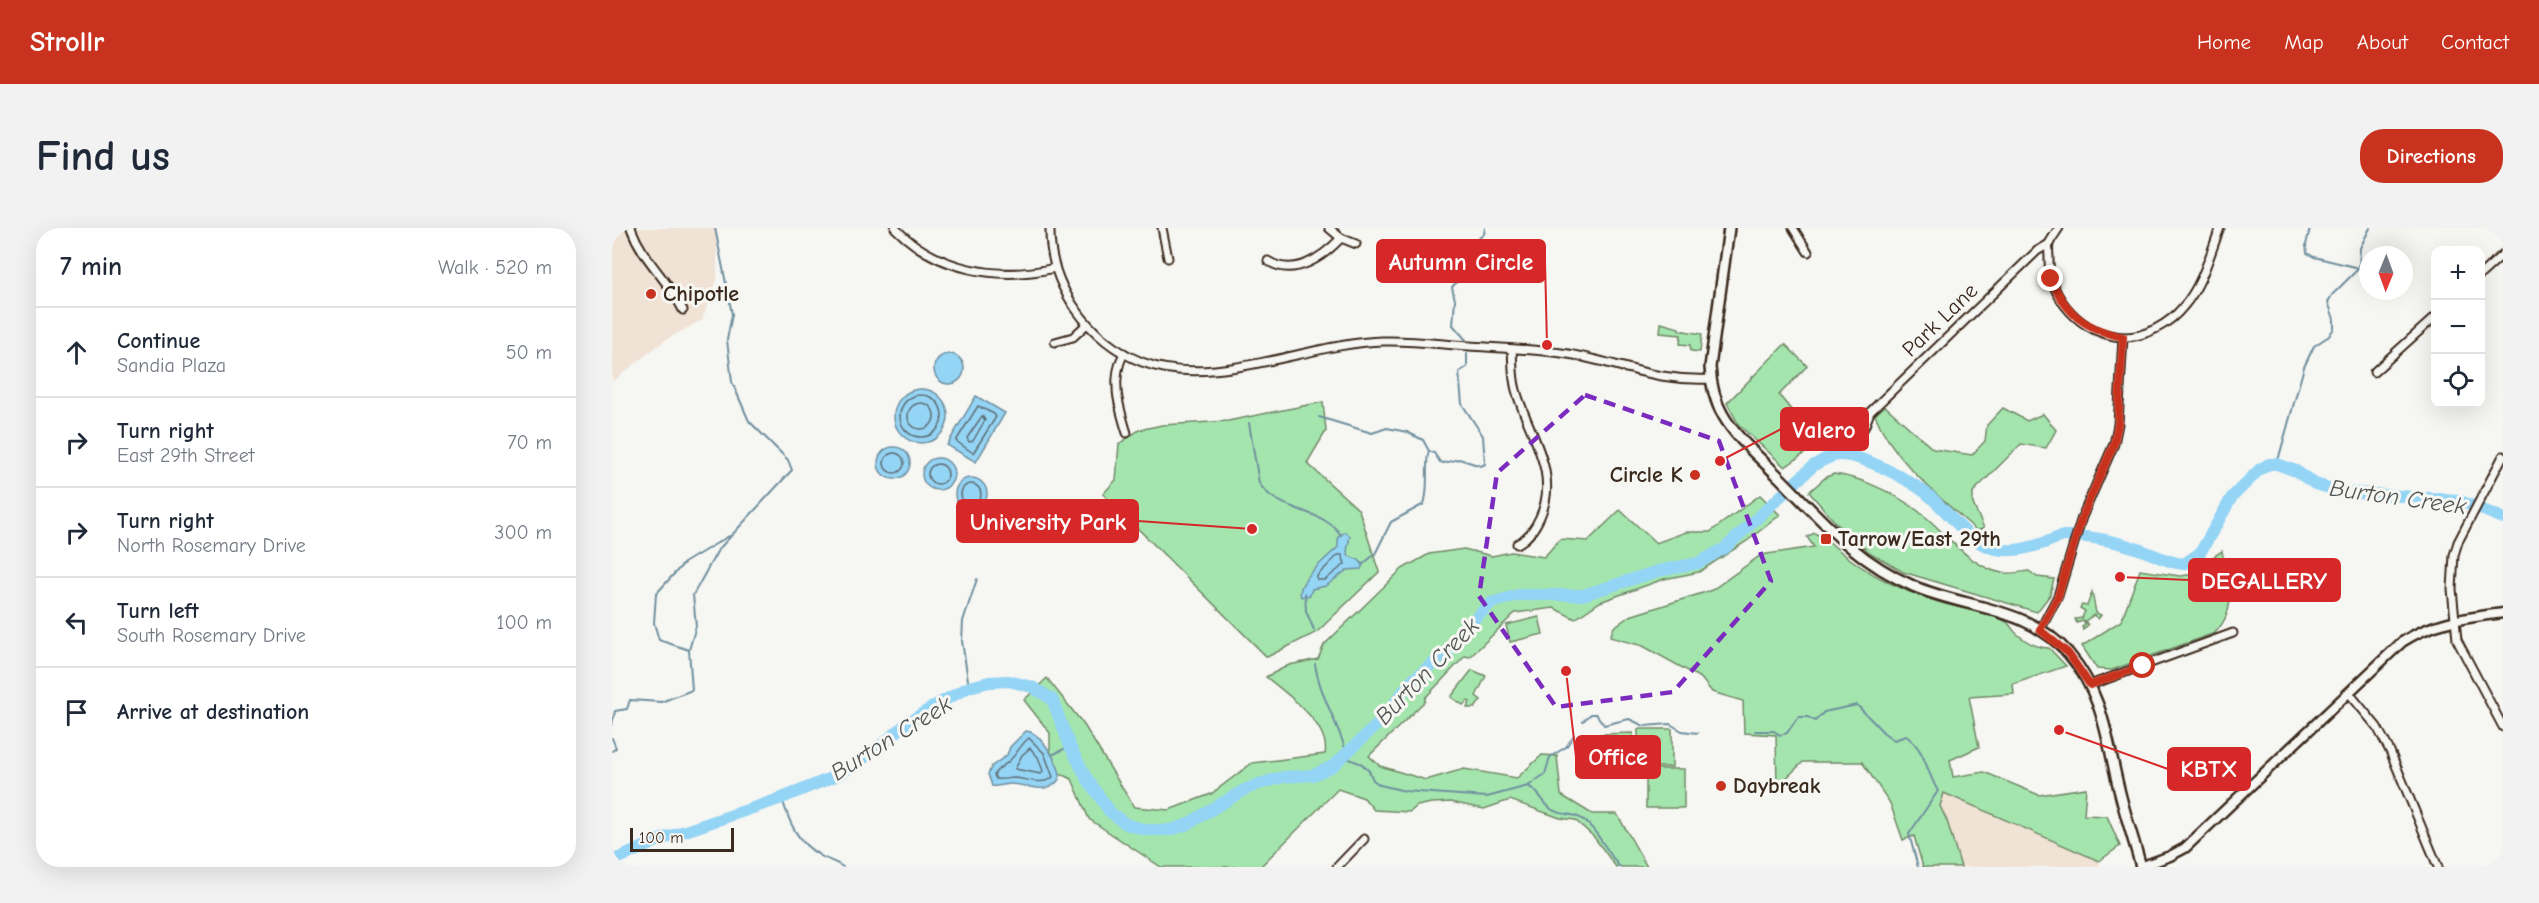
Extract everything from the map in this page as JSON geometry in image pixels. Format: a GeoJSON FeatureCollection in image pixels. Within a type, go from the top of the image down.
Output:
{"type":"FeatureCollection","features":[{"type":"Feature","properties":{"kind":"main road"},"geometry":{"type":"LineString","coordinates":[[1729,228],[1711,355],[1711,379],[1720,411],[1740,438],[1852,549],[1879,570],[1916,587],[2006,613],[2040,630],[2068,653],[2090,685],[2103,717],[2121,797],[2141,867]]}},
{"type":"Feature","properties":{"kind":"street"},"geometry":{"type":"LineString","coordinates":[[631,228],[638,248],[673,290],[684,310]]}},
{"type":"Feature","properties":{"kind":"street"},"geometry":{"type":"LineString","coordinates":[[895,228],[907,241],[932,257],[968,269],[994,274],[1019,275],[1055,268]]}},
{"type":"Feature","properties":{"kind":"street"},"geometry":{"type":"LineString","coordinates":[[1050,228],[1055,268],[1071,300],[1087,324],[1105,341],[1124,353],[1154,366],[1192,372],[1214,370],[1337,346],[1382,341],[1568,354],[1656,376],[1711,379]]}},
{"type":"Feature","properties":{"kind":"street"},"geometry":{"type":"LineString","coordinates":[[1162,228],[1168,258]]}},
{"type":"Feature","properties":{"kind":"street"},"geometry":{"type":"LineString","coordinates":[[1329,228],[1341,238],[1356,244]]}},
{"type":"Feature","properties":{"kind":"street"},"geometry":{"type":"LineString","coordinates":[[1793,228],[1808,252]]}},
{"type":"Feature","properties":{"kind":"street"},"geometry":{"type":"LineString","coordinates":[[2059,228],[2049,244],[2051,279],[2065,307],[2086,324],[2123,337],[2137,335],[2158,327],[2184,307],[2199,282],[2220,228]]}},
{"type":"Feature","properties":{"kind":"street"},"geometry":{"type":"LineString","coordinates":[[1268,261],[1287,268],[1307,263],[1324,254],[1341,238]]}},
{"type":"Feature","properties":{"kind":"street","name":"Park Lane"},"geometry":{"type":"LineString","coordinates":[[1864,428],[1870,412],[2037,251],[2049,244]]}},
{"type":"Feature","properties":{"kind":"street"},"geometry":{"type":"LineString","coordinates":[[2485,270],[2503,254]]}},
{"type":"Feature","properties":{"kind":"street"},"geometry":{"type":"LineString","coordinates":[[2374,372],[2431,321]]}},
{"type":"Feature","properties":{"kind":"street"},"geometry":{"type":"LineString","coordinates":[[1055,342],[1073,337],[1087,324]]}},
{"type":"Feature","properties":{"kind":"street"},"geometry":{"type":"LineString","coordinates":[[2040,630],[2058,596],[2082,517],[2114,444],[2118,424],[2123,337]]}},
{"type":"Feature","properties":{"kind":"street"},"geometry":{"type":"LineString","coordinates":[[1512,349],[1513,379],[1516,391],[1540,449],[1546,478],[1544,510],[1526,540],[1517,544]]}},
{"type":"Feature","properties":{"kind":"street"},"geometry":{"type":"LineString","coordinates":[[1124,353],[1117,369],[1116,379],[1127,433]]}},
{"type":"Feature","properties":{"kind":"street"},"geometry":{"type":"LineString","coordinates":[[2503,456],[2454,555],[2452,589],[2457,640],[2503,727]]}},
{"type":"Feature","properties":{"kind":"street"},"geometry":{"type":"LineString","coordinates":[[2141,867],[2185,848],[2402,642],[2421,630],[2454,619],[2503,613]]}},
{"type":"Feature","properties":{"kind":"street"},"geometry":{"type":"LineString","coordinates":[[2090,685],[2233,633]]}},
{"type":"Feature","properties":{"kind":"street"},"geometry":{"type":"LineString","coordinates":[[2349,693],[2377,727],[2390,752],[2438,867]]}},
{"type":"Feature","properties":{"kind":"street"},"geometry":{"type":"LineString","coordinates":[[1336,867],[1364,839]]}},
{"type":"Feature","properties":{"kind":"highlighted area"},"geometry":{"type":"Polygon","coordinates":[[[1585,395],[1719,441],[1771,581],[1673,692],[1556,707],[1479,596],[1497,473],[1585,395]]]}},
{"type":"Feature","properties":{"kind":"shaded area"},"geometry":{"type":"Polygon","coordinates":[[[612,228],[717,228],[717,280],[702,320],[665,340],[612,382],[612,228]]]}},
{"type":"Feature","properties":{"kind":"shaded area"},"geometry":{"type":"Polygon","coordinates":[[[1943,793],[2099,861],[2100,867],[1961,867],[1940,806],[1943,793]]]}},
{"type":"Feature","properties":{"kind":"green space"},"geometry":{"type":"Polygon","coordinates":[[[1661,323],[1679,328],[1679,330],[1702,334],[1700,352],[1691,351],[1690,345],[1680,344],[1681,335],[1660,333],[1661,323]]]}},
{"type":"Feature","properties":{"kind":"green space"},"geometry":{"type":"Polygon","coordinates":[[[1785,344],[1807,366],[1779,395],[1797,417],[1830,409],[1851,424],[1842,434],[1811,449],[1785,467],[1739,425],[1727,403],[1785,344]]]}},
{"type":"Feature","properties":{"kind":"green space"},"geometry":{"type":"Polygon","coordinates":[[[1323,402],[1326,431],[1307,463],[1359,510],[1379,572],[1317,632],[1267,657],[1103,494],[1116,480],[1119,444],[1139,430],[1162,425],[1228,421],[1323,402]]]}},
{"type":"Feature","properties":{"kind":"green space"},"geometry":{"type":"Polygon","coordinates":[[[1885,406],[1933,449],[1972,455],[1985,441],[1987,425],[2003,408],[2027,421],[2043,414],[2056,430],[2046,448],[2021,444],[1973,492],[1973,504],[1984,528],[1977,531],[1919,478],[1894,448],[1875,415],[1885,406]]]}},
{"type":"Feature","properties":{"kind":"green space"},"geometry":{"type":"Polygon","coordinates":[[[1834,474],[1871,484],[1908,504],[1980,565],[2002,573],[2029,571],[2037,577],[2054,579],[2050,595],[2037,612],[1903,572],[1869,552],[1836,523],[1809,492],[1826,477],[1834,474]]]}},
{"type":"Feature","properties":{"kind":"green space"},"geometry":{"type":"Polygon","coordinates":[[[1760,495],[1780,515],[1747,541],[1699,572],[1664,579],[1600,602],[1575,619],[1554,608],[1515,613],[1470,657],[1465,656],[1425,698],[1425,701],[1369,756],[1380,766],[1426,780],[1464,769],[1517,778],[1542,755],[1557,756],[1561,795],[1592,814],[1617,814],[1647,867],[1616,867],[1594,837],[1575,820],[1560,818],[1510,800],[1484,809],[1451,802],[1417,806],[1410,812],[1374,810],[1364,798],[1338,789],[1260,867],[1161,867],[1089,819],[1072,779],[1060,774],[1056,767],[1050,750],[1050,733],[1024,700],[1047,678],[1084,725],[1134,807],[1169,810],[1211,794],[1252,763],[1325,754],[1325,743],[1314,721],[1295,701],[1266,677],[1289,665],[1318,659],[1324,645],[1402,569],[1429,554],[1464,549],[1492,556],[1511,552],[1544,557],[1560,539],[1588,541],[1620,510],[1656,543],[1686,532],[1710,532],[1760,495]]]}},
{"type":"Feature","properties":{"kind":"green space"},"geometry":{"type":"Polygon","coordinates":[[[1814,533],[1821,534],[1862,567],[1908,592],[2001,619],[2028,642],[2049,648],[2066,666],[2013,684],[2014,694],[1969,697],[1979,747],[1950,760],[1953,777],[1984,772],[2039,795],[2086,788],[2084,815],[2107,816],[2120,846],[2099,861],[1944,793],[1940,806],[1961,867],[1923,867],[1914,836],[1903,840],[1890,803],[1862,762],[1803,762],[1777,787],[1776,735],[1744,733],[1743,701],[1712,692],[1701,678],[1643,646],[1610,637],[1614,627],[1630,616],[1712,590],[1761,555],[1814,547],[1807,537],[1814,533]]]}},
{"type":"Feature","properties":{"kind":"green space"},"geometry":{"type":"Polygon","coordinates":[[[2222,551],[2229,584],[2230,604],[2223,623],[2215,633],[2112,670],[2097,669],[2082,646],[2121,621],[2140,570],[2180,576],[2196,574],[2208,560],[2222,551]]]}},
{"type":"Feature","properties":{"kind":"green space"},"geometry":{"type":"Polygon","coordinates":[[[2092,592],[2096,613],[2101,615],[2098,619],[2094,615],[2085,621],[2088,625],[2083,630],[2082,627],[2085,624],[2083,620],[2077,623],[2075,619],[2082,618],[2085,611],[2080,608],[2082,605],[2087,606],[2092,592]]]}},
{"type":"Feature","properties":{"kind":"green space"},"geometry":{"type":"Polygon","coordinates":[[[1539,617],[1543,634],[1510,642],[1506,625],[1539,617]]]}},
{"type":"Feature","properties":{"kind":"green space"},"geometry":{"type":"Polygon","coordinates":[[[1472,670],[1486,676],[1476,696],[1481,700],[1475,708],[1467,708],[1470,702],[1467,701],[1463,705],[1451,697],[1472,670]]]}},
{"type":"Feature","properties":{"kind":"green space"},"geometry":{"type":"Polygon","coordinates":[[[1638,729],[1672,729],[1672,767],[1638,767],[1638,729]]]}},
{"type":"Feature","properties":{"kind":"green space"},"geometry":{"type":"Polygon","coordinates":[[[1633,733],[1633,771],[1599,771],[1599,734],[1633,733]]]}},
{"type":"Feature","properties":{"kind":"green space"},"geometry":{"type":"Polygon","coordinates":[[[1646,769],[1684,769],[1684,808],[1646,808],[1646,769]]]}},
{"type":"Feature","properties":{"kind":"water"},"geometry":{"type":"Polygon","coordinates":[[[949,354],[960,358],[964,369],[960,380],[949,384],[938,380],[934,369],[938,358],[949,354]]]}},
{"type":"Feature","properties":{"kind":"water"},"geometry":{"type":"Polygon","coordinates":[[[921,389],[931,391],[940,397],[946,406],[948,416],[946,426],[940,435],[931,441],[921,443],[911,441],[902,435],[896,426],[894,416],[896,406],[902,397],[911,391],[921,389]]]}},
{"type":"Feature","properties":{"kind":"water"},"geometry":{"type":"Polygon","coordinates":[[[976,396],[1005,413],[976,462],[947,445],[976,396]]]}},
{"type":"Feature","properties":{"kind":"water"},"geometry":{"type":"Polygon","coordinates":[[[894,447],[905,452],[910,463],[905,474],[894,479],[883,474],[878,463],[883,452],[894,447]]]}},
{"type":"Feature","properties":{"kind":"water"},"geometry":{"type":"Polygon","coordinates":[[[938,458],[949,463],[954,474],[949,485],[938,490],[927,485],[922,474],[927,463],[938,458]]]}},
{"type":"Feature","properties":{"kind":"water"},"geometry":{"type":"Polygon","coordinates":[[[971,478],[982,483],[987,494],[982,505],[971,510],[960,505],[955,494],[960,483],[971,478]]]}},
{"type":"Feature","properties":{"kind":"water"},"geometry":{"type":"Polygon","coordinates":[[[1345,532],[1350,536],[1347,551],[1349,556],[1359,560],[1363,565],[1361,569],[1347,570],[1326,586],[1312,589],[1310,595],[1301,597],[1300,591],[1307,577],[1338,547],[1338,537],[1345,532]]]}},
{"type":"Feature","properties":{"kind":"water"},"geometry":{"type":"Polygon","coordinates":[[[1026,731],[1037,736],[1048,748],[1058,768],[1060,776],[1058,780],[1053,785],[1044,788],[1011,784],[992,786],[988,774],[992,766],[1007,755],[1010,747],[1026,731]]]}},
{"type":"Feature","properties":{"kind":"waterway"},"geometry":{"type":"LineString","coordinates":[[612,724],[615,711],[627,709],[630,700],[661,702],[692,690],[689,650],[696,626],[693,595],[718,550],[792,470],[788,460],[749,421],[732,382],[727,340],[732,314],[715,228]]}},
{"type":"Feature","properties":{"kind":"waterway"},"geometry":{"type":"LineString","coordinates":[[1466,340],[1453,325],[1455,300],[1452,287],[1479,258],[1479,238],[1484,234],[1485,228]]}},
{"type":"Feature","properties":{"kind":"waterway"},"geometry":{"type":"LineString","coordinates":[[2310,228],[2306,245],[2307,253],[2314,257],[2359,268]]}},
{"type":"Feature","properties":{"kind":"waterway"},"geometry":{"type":"LineString","coordinates":[[2277,464],[2304,367],[2314,346],[2329,336],[2334,328],[2334,319],[2328,302],[2359,268],[2360,248],[2370,228]]}},
{"type":"Feature","properties":{"kind":"waterway"},"geometry":{"type":"LineString","coordinates":[[1319,417],[1372,433],[1387,428],[1407,432],[1423,440],[1429,451],[1434,453],[1440,462],[1459,459],[1481,466],[1485,464],[1483,436],[1462,404],[1459,372],[1467,367],[1467,354]]}},
{"type":"Feature","properties":{"kind":"waterway"},"geometry":{"type":"LineString","coordinates":[[1249,423],[1259,483],[1267,493],[1277,500],[1323,519],[1341,535]]}},
{"type":"Feature","properties":{"kind":"waterway"},"geometry":{"type":"LineString","coordinates":[[1362,565],[1375,554],[1391,522],[1424,504],[1429,451]]}},
{"type":"Feature","properties":{"kind":"waterway","name":"Burton Creek"},"geometry":{"type":"LineString","coordinates":[[612,861],[662,839],[782,798],[838,775],[934,706],[969,687],[989,682],[1009,681],[1032,687],[1052,699],[1070,746],[1086,777],[1110,812],[1126,824],[1146,830],[1170,830],[1186,825],[1244,790],[1283,777],[1313,775],[1333,766],[1382,720],[1411,681],[1450,650],[1470,623],[1491,603],[1518,595],[1583,595],[1658,571],[1698,563],[1725,548],[1813,466],[1838,455],[1872,463],[1908,481],[1926,493],[1976,540],[1999,550],[2023,549],[2064,536],[2085,537],[2118,543],[2184,564],[2200,553],[2232,497],[2259,470],[2269,464],[2277,464],[2296,471],[2315,484],[2343,492],[2458,500],[2503,518]]}},
{"type":"Feature","properties":{"kind":"waterway"},"geometry":{"type":"LineString","coordinates":[[689,650],[659,640],[654,623],[656,594],[684,563],[729,536]]}},
{"type":"Feature","properties":{"kind":"waterway"},"geometry":{"type":"LineString","coordinates":[[969,687],[962,641],[963,621],[977,579]]}},
{"type":"Feature","properties":{"kind":"waterway"},"geometry":{"type":"LineString","coordinates":[[1305,593],[1306,611],[1314,630]]}},
{"type":"Feature","properties":{"kind":"waterway"},"geometry":{"type":"LineString","coordinates":[[1315,664],[1317,676],[1347,754]]}},
{"type":"Feature","properties":{"kind":"waterway"},"geometry":{"type":"LineString","coordinates":[[1755,731],[1774,731],[1780,735],[1787,733],[1798,717],[1808,717],[1815,721],[1824,712],[1857,705],[1894,740],[1906,736],[1922,754],[1938,791],[1909,834],[1918,867]]}},
{"type":"Feature","properties":{"kind":"waterway"},"geometry":{"type":"LineString","coordinates":[[1583,721],[1591,714],[1596,714],[1604,725],[1629,719],[1644,726],[1670,724],[1682,731],[1698,733]]}},
{"type":"Feature","properties":{"kind":"waterway"},"geometry":{"type":"LineString","coordinates":[[1528,786],[1545,774],[1550,757],[1566,747],[1574,735]]}},
{"type":"Feature","properties":{"kind":"waterway"},"geometry":{"type":"LineString","coordinates":[[612,738],[616,748],[612,751]]}},
{"type":"Feature","properties":{"kind":"waterway"},"geometry":{"type":"LineString","coordinates":[[1052,755],[1070,746]]}},
{"type":"Feature","properties":{"kind":"waterway"},"geometry":{"type":"LineString","coordinates":[[1344,757],[1362,764],[1369,771],[1373,780],[1380,785],[1405,791],[1487,797],[1528,786],[1536,791],[1554,811],[1584,820],[1620,867]]}},
{"type":"Feature","properties":{"kind":"waterway"},"geometry":{"type":"LineString","coordinates":[[782,798],[795,831],[806,845],[843,867]]}},
{"type":"Feature","properties":{"kind":"place","name":"Chipotle"},"geometry":{"type":"Point","coordinates":[651,294]}},
{"type":"Feature","properties":{"kind":"place","name":"Autumn Circle"},"geometry":{"type":"Point","coordinates":[1547,345]}},
{"type":"Feature","properties":{"kind":"place","name":"Valero"},"geometry":{"type":"Point","coordinates":[1720,461]}},
{"type":"Feature","properties":{"kind":"place","name":"Circle K"},"geometry":{"type":"Point","coordinates":[1695,475]}},
{"type":"Feature","properties":{"kind":"place","name":"University Park"},"geometry":{"type":"Point","coordinates":[1252,529]}},
{"type":"Feature","properties":{"kind":"place","name":"Tarrow/East 29th"},"geometry":{"type":"Point","coordinates":[1826,539]}},
{"type":"Feature","properties":{"kind":"place","name":"DEGALLERY"},"geometry":{"type":"Point","coordinates":[2120,577]}},
{"type":"Feature","properties":{"kind":"place","name":"Office"},"geometry":{"type":"Point","coordinates":[1566,671]}},
{"type":"Feature","properties":{"kind":"place","name":"KBTX"},"geometry":{"type":"Point","coordinates":[2059,730]}},
{"type":"Feature","properties":{"kind":"place","name":"Daybreak"},"geometry":{"type":"Point","coordinates":[1721,786]}},
{"type":"Feature","properties":{"kind":"route"},"geometry":{"type":"LineString","coordinates":[[2051,279],[2061,302],[2071,313],[2086,324],[2123,337],[2118,424],[2114,444],[2082,517],[2058,596],[2040,630],[2068,653],[2090,685],[2143,666]]}}]}
